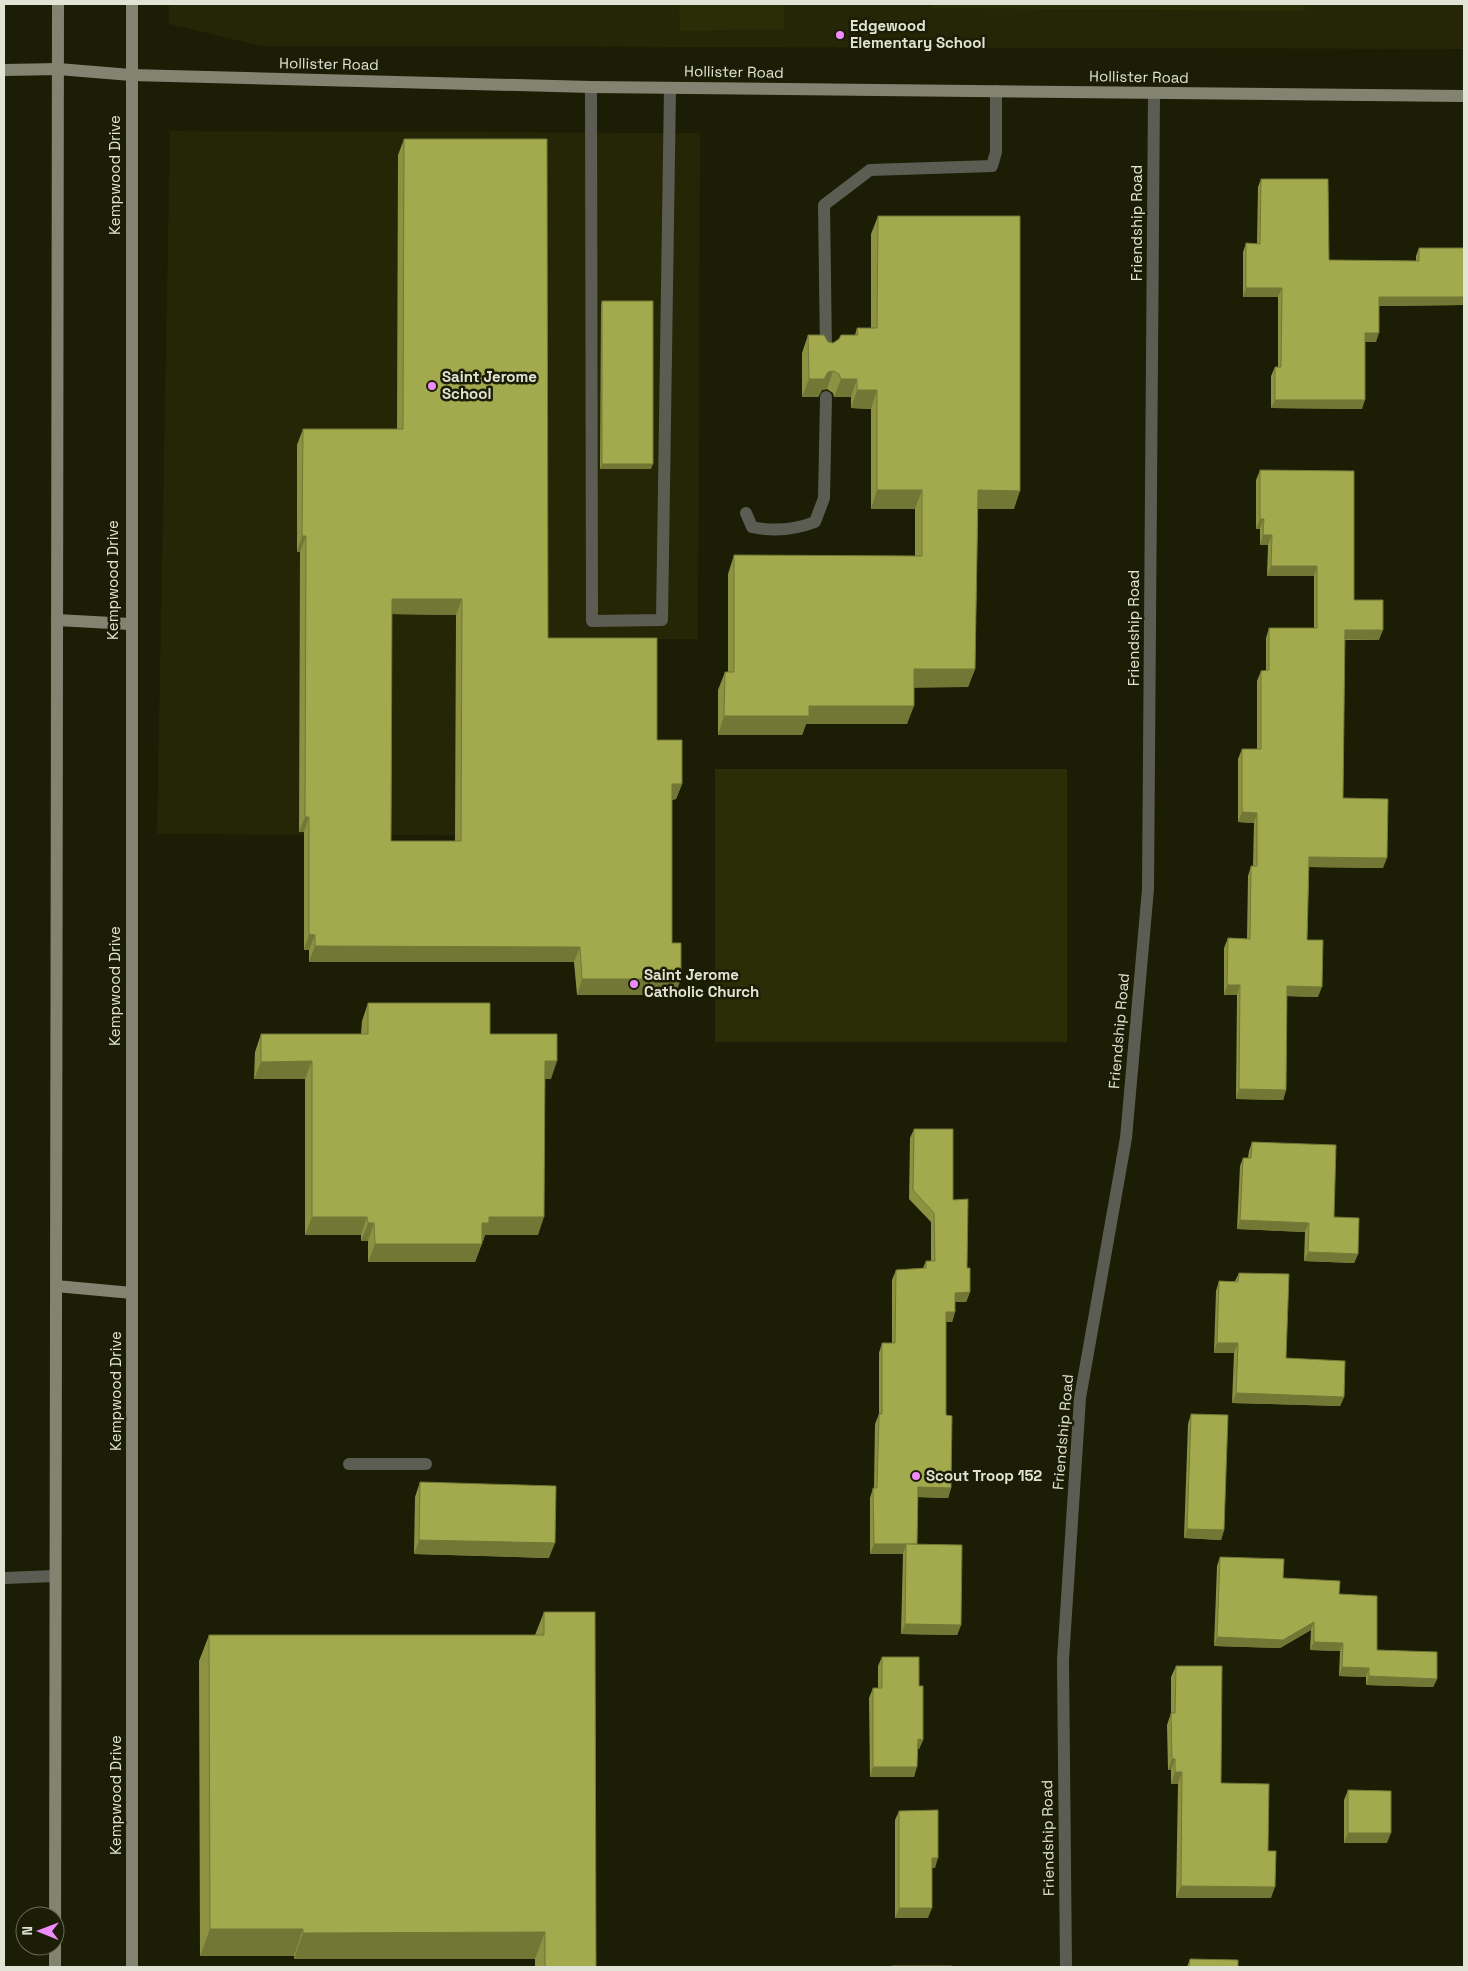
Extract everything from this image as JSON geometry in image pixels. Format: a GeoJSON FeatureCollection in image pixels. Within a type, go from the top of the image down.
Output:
{"type":"FeatureCollection","features":[{"type":"Feature","properties":{"kind":"main road"},"geometry":{"type":"LineString","coordinates":[[56,1967],[58,4]]}},
{"type":"Feature","properties":{"kind":"main road","name":"Kempwood Drive"},"geometry":{"type":"LineString","coordinates":[[132,4],[130,624],[132,1967]]}},
{"type":"Feature","properties":{"kind":"main road","name":"Hollister Road"},"geometry":{"type":"LineString","coordinates":[[4,70],[58,69],[131,75],[591,87],[1464,96]]}},
{"type":"Feature","properties":{"kind":"main road"},"geometry":{"type":"LineString","coordinates":[[57,620],[130,624]]}},
{"type":"Feature","properties":{"kind":"main road"},"geometry":{"type":"LineString","coordinates":[[56,1286],[132,1293]]}},
{"type":"Feature","properties":{"kind":"street"},"geometry":{"type":"LineString","coordinates":[[591,87],[592,621],[662,620],[670,88]]}},
{"type":"Feature","properties":{"kind":"street"},"geometry":{"type":"LineString","coordinates":[[826,353],[824,205],[870,170],[992,166],[996,152],[996,91]]}},
{"type":"Feature","properties":{"kind":"street","name":"Friendship Road"},"geometry":{"type":"LineString","coordinates":[[1066,1967],[1063,1660],[1080,1398],[1126,1138],[1148,889],[1154,93]]}},
{"type":"Feature","properties":{"kind":"street"},"geometry":{"type":"LineString","coordinates":[[746,513],[752,527],[766,530],[794,530],[815,522],[824,498],[826,397]]}},
{"type":"Feature","properties":{"kind":"street"},"geometry":{"type":"LineString","coordinates":[[349,1464],[426,1464]]}},
{"type":"Feature","properties":{"kind":"street"},"geometry":{"type":"LineString","coordinates":[[4,1578],[55,1576]]}},
{"type":"Feature","properties":{"kind":"shaded area","name":"Edgewood Elementary School"},"geometry":{"type":"Polygon","coordinates":[[[169,4],[1464,4],[1464,49],[261,46],[169,24],[169,4]]]}},
{"type":"Feature","properties":{"kind":"shaded area"},"geometry":{"type":"Polygon","coordinates":[[[679,4],[784,4],[784,29],[680,31],[679,4]]]}},
{"type":"Feature","properties":{"kind":"shaded area"},"geometry":{"type":"Polygon","coordinates":[[[933,4],[1305,4],[1305,11],[933,8],[933,4]]]}},
{"type":"Feature","properties":{"kind":"shaded area","name":"Saint Jerome School"},"geometry":{"type":"Polygon","coordinates":[[[170,131],[700,133],[698,639],[552,639],[550,836],[157,834],[170,131]]]}},
{"type":"Feature","properties":{"kind":"shaded area"},"geometry":{"type":"Polygon","coordinates":[[[715,769],[1067,769],[1067,1042],[715,1042],[715,769]]]}},
{"type":"Feature","properties":{"kind":"building"},"geometry":{"type":"Polygon","coordinates":[[[404,139],[547,139],[548,638],[657,638],[657,740],[682,740],[682,784],[672,784],[672,943],[681,943],[681,979],[582,979],[580,947],[315,946],[315,935],[309,934],[309,817],[305,817],[306,536],[302,536],[303,429],[403,429],[404,139]],[[392,599],[391,841],[461,841],[462,599],[392,599]]]}},
{"type":"Feature","properties":{"kind":"building"},"geometry":{"type":"Polygon","coordinates":[[[1261,179],[1328,179],[1329,260],[1419,261],[1419,248],[1464,248],[1464,297],[1379,297],[1379,333],[1365,333],[1365,400],[1275,400],[1275,367],[1281,367],[1282,288],[1246,288],[1246,243],[1260,244],[1261,179]]]}},
{"type":"Feature","properties":{"kind":"building"},"geometry":{"type":"Polygon","coordinates":[[[878,216],[1020,216],[1020,491],[978,490],[975,669],[914,669],[914,706],[809,706],[809,716],[724,716],[725,672],[734,672],[734,555],[922,556],[922,490],[877,490],[877,390],[857,390],[857,379],[841,379],[839,374],[833,371],[828,372],[824,379],[809,379],[808,335],[824,335],[828,342],[833,343],[841,335],[858,335],[857,328],[877,328],[878,216]]]}},
{"type":"Feature","properties":{"kind":"building"},"geometry":{"type":"Polygon","coordinates":[[[602,301],[653,301],[653,464],[602,464],[602,301]]]}},
{"type":"Feature","properties":{"kind":"building"},"geometry":{"type":"Polygon","coordinates":[[[1260,470],[1354,471],[1354,600],[1383,600],[1383,630],[1345,630],[1343,798],[1388,799],[1387,858],[1309,857],[1307,940],[1323,940],[1322,987],[1287,986],[1286,1090],[1239,1089],[1240,985],[1227,985],[1228,938],[1250,939],[1251,866],[1257,866],[1257,813],[1242,812],[1242,749],[1261,749],[1261,671],[1269,670],[1269,628],[1317,628],[1317,566],[1271,566],[1272,535],[1263,535],[1264,519],[1260,519],[1260,470]]]}},
{"type":"Feature","properties":{"kind":"building"},"geometry":{"type":"Polygon","coordinates":[[[368,1003],[490,1003],[490,1034],[557,1034],[557,1061],[545,1061],[544,1217],[489,1217],[489,1223],[482,1223],[482,1244],[375,1244],[374,1223],[368,1223],[367,1217],[312,1217],[312,1061],[261,1062],[261,1034],[368,1034],[368,1003]]]}},
{"type":"Feature","properties":{"kind":"building"},"geometry":{"type":"Polygon","coordinates":[[[914,1129],[953,1129],[953,1200],[968,1199],[967,1268],[970,1268],[970,1292],[955,1293],[955,1312],[946,1312],[946,1415],[952,1416],[951,1488],[918,1487],[917,1544],[874,1544],[873,1488],[877,1488],[879,1414],[882,1414],[882,1343],[895,1343],[896,1270],[926,1268],[926,1261],[935,1261],[934,1213],[913,1190],[914,1129]]]}},
{"type":"Feature","properties":{"kind":"building"},"geometry":{"type":"Polygon","coordinates":[[[1252,1142],[1336,1145],[1334,1217],[1359,1218],[1358,1254],[1308,1252],[1309,1223],[1240,1220],[1243,1158],[1251,1158],[1252,1142]]]}},
{"type":"Feature","properties":{"kind":"building"},"geometry":{"type":"Polygon","coordinates":[[[1239,1273],[1289,1274],[1286,1358],[1345,1361],[1344,1397],[1236,1393],[1238,1343],[1217,1343],[1219,1281],[1238,1282],[1239,1273]]]}},
{"type":"Feature","properties":{"kind":"building"},"geometry":{"type":"Polygon","coordinates":[[[1191,1414],[1228,1415],[1224,1530],[1187,1529],[1191,1414]]]}},
{"type":"Feature","properties":{"kind":"building"},"geometry":{"type":"Polygon","coordinates":[[[420,1482],[556,1486],[555,1543],[419,1540],[420,1482]]]}},
{"type":"Feature","properties":{"kind":"building"},"geometry":{"type":"Polygon","coordinates":[[[906,1544],[962,1545],[961,1625],[905,1624],[906,1544]]]}},
{"type":"Feature","properties":{"kind":"building"},"geometry":{"type":"Polygon","coordinates":[[[1220,1557],[1284,1559],[1283,1578],[1340,1581],[1339,1594],[1377,1596],[1377,1650],[1437,1652],[1437,1679],[1369,1676],[1369,1668],[1342,1667],[1343,1643],[1314,1642],[1314,1622],[1283,1640],[1217,1637],[1220,1557]]]}},
{"type":"Feature","properties":{"kind":"building"},"geometry":{"type":"Polygon","coordinates":[[[544,1612],[595,1612],[596,1967],[545,1967],[545,1932],[303,1933],[303,1929],[210,1929],[209,1635],[544,1635],[544,1612]]]}},
{"type":"Feature","properties":{"kind":"building"},"geometry":{"type":"Polygon","coordinates":[[[882,1657],[919,1657],[919,1686],[923,1686],[923,1740],[918,1739],[917,1767],[873,1767],[873,1688],[882,1688],[882,1657]]]}},
{"type":"Feature","properties":{"kind":"building"},"geometry":{"type":"Polygon","coordinates":[[[1176,1666],[1222,1666],[1221,1783],[1269,1784],[1268,1851],[1276,1851],[1275,1887],[1181,1886],[1182,1772],[1175,1772],[1175,1759],[1172,1759],[1171,1713],[1175,1713],[1176,1666]]]}},
{"type":"Feature","properties":{"kind":"building"},"geometry":{"type":"Polygon","coordinates":[[[1348,1790],[1391,1791],[1391,1833],[1348,1833],[1348,1790]]]}},
{"type":"Feature","properties":{"kind":"building"},"geometry":{"type":"Polygon","coordinates":[[[938,1810],[938,1858],[932,1858],[932,1908],[899,1908],[899,1811],[938,1810]]]}},
{"type":"Feature","properties":{"kind":"building"},"geometry":{"type":"Polygon","coordinates":[[[1190,1959],[1238,1960],[1238,1967],[1189,1967],[1190,1959]]]}},
{"type":"Feature","properties":{"kind":"building"},"geometry":{"type":"Polygon","coordinates":[[[951,1966],[951,1967],[892,1967],[951,1966]]]}},
{"type":"Feature","properties":{"kind":"place","name":"Edgewood Elementary School"},"geometry":{"type":"Point","coordinates":[840,35]}},
{"type":"Feature","properties":{"kind":"place","name":"Saint Jerome School"},"geometry":{"type":"Point","coordinates":[432,386]}},
{"type":"Feature","properties":{"kind":"place","name":"Saint Jerome Catholic Church"},"geometry":{"type":"Point","coordinates":[634,984]}},
{"type":"Feature","properties":{"kind":"place","name":"Scout Troop 152"},"geometry":{"type":"Point","coordinates":[916,1476]}}]}
